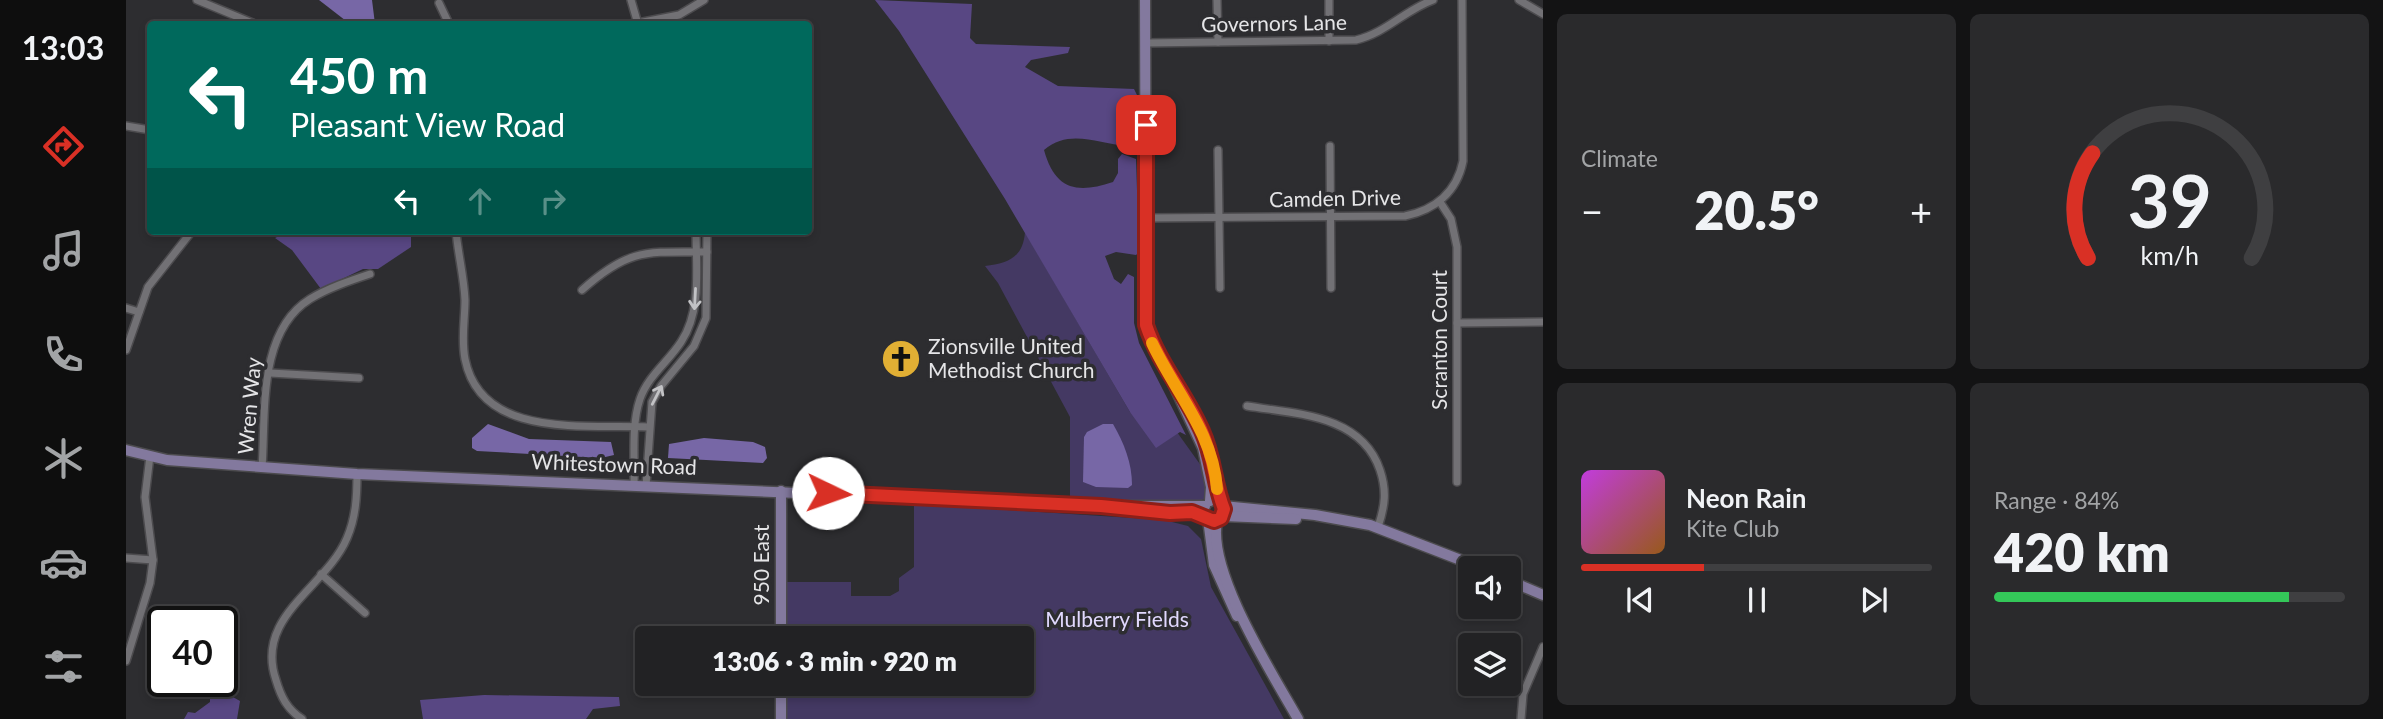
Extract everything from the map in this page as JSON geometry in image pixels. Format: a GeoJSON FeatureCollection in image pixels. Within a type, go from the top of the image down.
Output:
{"type":"FeatureCollection","features":[{"type":"Feature","properties":{"kind":"street"},"geometry":{"type":"LineString","coordinates":[[197,0],[248,21]]}},
{"type":"Feature","properties":{"kind":"street"},"geometry":{"type":"LineString","coordinates":[[631,0],[637,21]]}},
{"type":"Feature","properties":{"kind":"street"},"geometry":{"type":"LineString","coordinates":[[652,21],[679,15],[704,0]]}},
{"type":"Feature","properties":{"kind":"street"},"geometry":{"type":"LineString","coordinates":[[1145,0],[1146,325],[1203,448],[1211,488],[1217,545],[1223,568],[1262,655],[1298,719]]}},
{"type":"Feature","properties":{"kind":"street"},"geometry":{"type":"LineString","coordinates":[[1217,0],[1218,42]]}},
{"type":"Feature","properties":{"kind":"street"},"geometry":{"type":"LineString","coordinates":[[1329,0],[1329,41]]}},
{"type":"Feature","properties":{"kind":"street","name":"Governors Lane"},"geometry":{"type":"LineString","coordinates":[[1146,43],[1329,41],[1370,37],[1419,5],[1433,0]]}},
{"type":"Feature","properties":{"kind":"street"},"geometry":{"type":"LineString","coordinates":[[1440,202],[1454,185],[1462,161],[1462,0]]}},
{"type":"Feature","properties":{"kind":"street"},"geometry":{"type":"LineString","coordinates":[[1519,0],[1543,14]]}},
{"type":"Feature","properties":{"kind":"street"},"geometry":{"type":"LineString","coordinates":[[439,3],[448,21]]}},
{"type":"Feature","properties":{"kind":"street"},"geometry":{"type":"LineString","coordinates":[[126,126],[147,130]]}},
{"type":"Feature","properties":{"kind":"street"},"geometry":{"type":"LineString","coordinates":[[1330,146],[1331,289]]}},
{"type":"Feature","properties":{"kind":"street"},"geometry":{"type":"LineString","coordinates":[[1218,150],[1220,288]]}},
{"type":"Feature","properties":{"kind":"street","name":"Camden Drive"},"geometry":{"type":"LineString","coordinates":[[1145,218],[1405,216],[1440,202]]}},
{"type":"Feature","properties":{"kind":"street","name":"Scranton Court"},"geometry":{"type":"LineString","coordinates":[[1440,202],[1451,219],[1456,237],[1457,482]]}},
{"type":"Feature","properties":{"kind":"street"},"geometry":{"type":"LineString","coordinates":[[126,350],[148,287],[189,235]]}},
{"type":"Feature","properties":{"kind":"street"},"geometry":{"type":"LineString","coordinates":[[457,235],[465,293],[465,357],[473,380],[486,398],[507,414],[528,421],[648,427]]}},
{"type":"Feature","properties":{"kind":"street"},"geometry":{"type":"LineString","coordinates":[[634,485],[636,426],[644,390],[679,346],[690,325],[695,304],[696,235]]}},
{"type":"Feature","properties":{"kind":"street"},"geometry":{"type":"LineString","coordinates":[[646,486],[650,409],[657,391],[691,350],[703,326],[707,303],[708,235]]}},
{"type":"Feature","properties":{"kind":"street"},"geometry":{"type":"LineString","coordinates":[[582,290],[608,267],[632,256],[708,252]]}},
{"type":"Feature","properties":{"kind":"street","name":"Wren Way"},"geometry":{"type":"LineString","coordinates":[[262,468],[270,373],[276,338],[295,310],[310,299],[370,274]]}},
{"type":"Feature","properties":{"kind":"street"},"geometry":{"type":"LineString","coordinates":[[126,307],[139,312]]}},
{"type":"Feature","properties":{"kind":"street"},"geometry":{"type":"LineString","coordinates":[[1457,323],[1543,322]]}},
{"type":"Feature","properties":{"kind":"street"},"geometry":{"type":"LineString","coordinates":[[270,373],[359,378]]}},
{"type":"Feature","properties":{"kind":"street"},"geometry":{"type":"LineString","coordinates":[[1247,406],[1317,417],[1345,428],[1361,440],[1373,455],[1384,488],[1385,499],[1378,527]]}},
{"type":"Feature","properties":{"kind":"street","name":"Whitestown Road"},"geometry":{"type":"LineString","coordinates":[[126,450],[167,460],[357,474],[1213,512]]}},
{"type":"Feature","properties":{"kind":"street"},"geometry":{"type":"LineString","coordinates":[[126,662],[150,583],[153,560],[145,497],[150,456]]}},
{"type":"Feature","properties":{"kind":"street"},"geometry":{"type":"LineString","coordinates":[[302,719],[292,713],[281,698],[272,670],[275,634],[285,615],[347,539],[357,504],[357,474]]}},
{"type":"Feature","properties":{"kind":"street","name":"950 East"},"geometry":{"type":"LineString","coordinates":[[781,491],[781,626]]}},
{"type":"Feature","properties":{"kind":"street","name":"Whitestown Road"},"geometry":{"type":"LineString","coordinates":[[1101,506],[1170,513],[1199,520],[1213,512]]}},
{"type":"Feature","properties":{"kind":"street"},"geometry":{"type":"LineString","coordinates":[[1213,512],[1341,520],[1378,527],[1458,559]]}},
{"type":"Feature","properties":{"kind":"street"},"geometry":{"type":"LineString","coordinates":[[126,558],[153,560]]}},
{"type":"Feature","properties":{"kind":"street"},"geometry":{"type":"LineString","coordinates":[[321,574],[365,613]]}},
{"type":"Feature","properties":{"kind":"street"},"geometry":{"type":"LineString","coordinates":[[1521,586],[1543,595]]}},
{"type":"Feature","properties":{"kind":"street"},"geometry":{"type":"LineString","coordinates":[[1521,719],[1523,694],[1543,647]]}},
{"type":"Feature","properties":{"kind":"street"},"geometry":{"type":"LineString","coordinates":[[781,696],[781,719]]}},
{"type":"Feature","properties":{"kind":"green space"},"geometry":{"type":"Polygon","coordinates":[[[1025,232],[1130,412],[1169,421],[1207,474],[1207,498],[1192,504],[1070,497],[1070,417],[998,283],[985,266],[1013,258],[1021,248],[1025,232]]]}},
{"type":"Feature","properties":{"kind":"green space","name":"Mulberry Fields"},"geometry":{"type":"Polygon","coordinates":[[[914,504],[1164,520],[1188,526],[1201,539],[1211,587],[1284,719],[785,719],[785,696],[1034,696],[1034,626],[784,626],[784,582],[851,582],[851,596],[890,596],[899,591],[899,578],[914,567],[914,504]]]}},
{"type":"Feature","properties":{"kind":"shaded area"},"geometry":{"type":"Polygon","coordinates":[[[319,0],[372,0],[375,21],[346,21],[319,0]]]}},
{"type":"Feature","properties":{"kind":"shaded area"},"geometry":{"type":"Polygon","coordinates":[[[875,0],[972,4],[970,38],[976,44],[1070,47],[1068,53],[1031,60],[1025,67],[1058,86],[1134,89],[1137,95],[1136,141],[1127,146],[1074,139],[1054,143],[1044,150],[1054,174],[1069,186],[1078,188],[1113,182],[1118,173],[1118,159],[1122,154],[1136,159],[1139,252],[1136,255],[1116,252],[1105,256],[1114,279],[1121,284],[1128,274],[1134,277],[1134,323],[1139,343],[1186,435],[1180,432],[1156,448],[1130,412],[1005,199],[899,31],[875,0]]]}},
{"type":"Feature","properties":{"kind":"shaded area"},"geometry":{"type":"Polygon","coordinates":[[[281,235],[411,235],[411,247],[378,269],[363,269],[321,289],[292,250],[275,238],[281,235]]]}},
{"type":"Feature","properties":{"kind":"shaded area"},"geometry":{"type":"Polygon","coordinates":[[[488,424],[529,439],[611,442],[614,455],[601,458],[477,451],[472,448],[472,438],[488,424]]]}},
{"type":"Feature","properties":{"kind":"shaded area"},"geometry":{"type":"Polygon","coordinates":[[[1103,424],[1113,424],[1124,446],[1132,477],[1132,485],[1128,488],[1096,487],[1083,482],[1084,437],[1087,432],[1103,424]]]}},
{"type":"Feature","properties":{"kind":"shaded area"},"geometry":{"type":"Polygon","coordinates":[[[704,438],[753,442],[765,447],[767,458],[763,463],[668,458],[669,444],[704,438]]]}},
{"type":"Feature","properties":{"kind":"shaded area"},"geometry":{"type":"Polygon","coordinates":[[[484,695],[619,697],[620,706],[593,709],[586,719],[423,719],[420,700],[484,695]]]}},
{"type":"Feature","properties":{"kind":"shaded area"},"geometry":{"type":"Polygon","coordinates":[[[210,697],[233,697],[240,701],[237,719],[184,719],[188,712],[195,713],[210,702],[210,697]]]}},
{"type":"Feature","properties":{"kind":"slow traffic"},"geometry":{"type":"LineString","coordinates":[[1152,343],[1202,430],[1211,454],[1217,489]]}},
{"type":"Feature","properties":{"kind":"place","name":"Zionsville United Methodist Church"},"geometry":{"type":"Point","coordinates":[901,359]}},
{"type":"Feature","properties":{"kind":"route"},"geometry":{"type":"LineString","coordinates":[[828,493],[1101,506],[1170,513],[1192,512],[1204,515],[1211,521],[1223,516],[1224,509],[1219,502],[1211,454],[1202,430],[1170,372],[1163,365],[1146,325],[1146,125]]}}]}
